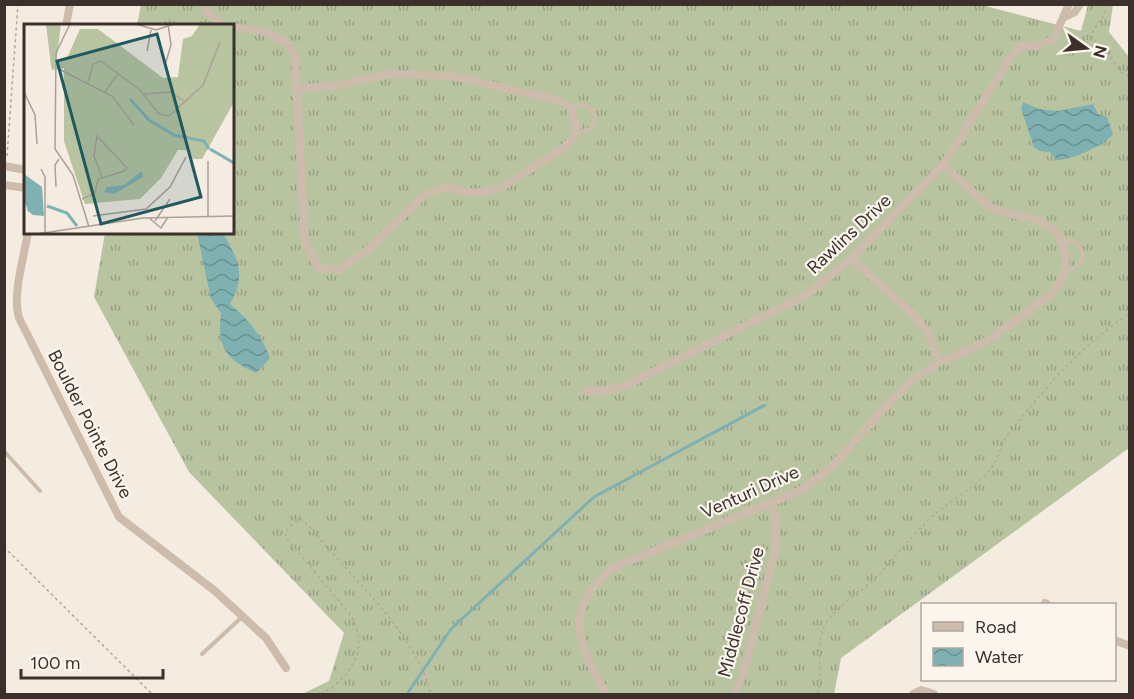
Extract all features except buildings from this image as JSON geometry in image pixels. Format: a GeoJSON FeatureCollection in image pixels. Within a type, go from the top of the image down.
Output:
{"type":"FeatureCollection","features":[{"type":"Feature","properties":{"kind":"street"},"geometry":{"type":"LineString","coordinates":[[66,24],[70,4]]}},
{"type":"Feature","properties":{"kind":"street"},"geometry":{"type":"LineString","coordinates":[[206,4],[207,12],[221,24]]}},
{"type":"Feature","properties":{"kind":"street","name":"Rawlins Drive"},"geometry":{"type":"LineString","coordinates":[[585,391],[602,392],[625,386],[809,293],[851,259],[944,165],[1012,55],[1020,46],[1053,40],[1069,4]]}},
{"type":"Feature","properties":{"kind":"street","name":"Rawlins Drive"},"geometry":{"type":"LineString","coordinates":[[1065,17],[1075,12],[1080,4]]}},
{"type":"Feature","properties":{"kind":"street"},"geometry":{"type":"LineString","coordinates":[[234,27],[262,31],[286,42],[295,56],[296,89],[305,243],[319,268],[339,270],[368,250],[422,197],[443,187],[476,194],[502,188],[565,147],[573,138],[577,126],[570,107],[561,101],[452,76],[388,74],[340,85],[296,89]]}},
{"type":"Feature","properties":{"kind":"street"},"geometry":{"type":"LineString","coordinates":[[6,165],[24,170]]}},
{"type":"Feature","properties":{"kind":"street"},"geometry":{"type":"LineString","coordinates":[[944,165],[990,207],[1005,213],[1038,220],[1055,230],[1062,242]]}},
{"type":"Feature","properties":{"kind":"street"},"geometry":{"type":"LineString","coordinates":[[4,185],[24,188]]}},
{"type":"Feature","properties":{"kind":"street","name":"Boulder Pointe Drive"},"geometry":{"type":"LineString","coordinates":[[28,234],[16,297],[16,309],[119,517],[215,591],[243,616],[266,638],[286,668]]}},
{"type":"Feature","properties":{"kind":"street","name":"Venturi Drive"},"geometry":{"type":"LineString","coordinates":[[606,694],[585,656],[579,631],[582,609],[594,586],[613,568],[804,489],[833,465],[913,380],[939,362],[995,336],[1050,295],[1059,284],[1065,271],[1066,258],[1062,242]]}},
{"type":"Feature","properties":{"kind":"street"},"geometry":{"type":"LineString","coordinates":[[851,259],[910,311],[928,333],[939,362]]}},
{"type":"Feature","properties":{"kind":"street","name":"Middlecoff Drive"},"geometry":{"type":"LineString","coordinates":[[734,694],[743,674],[776,549],[776,521],[772,502]]}},
{"type":"Feature","properties":{"kind":"street"},"geometry":{"type":"LineString","coordinates":[[913,694],[921,690],[934,694]]}},
{"type":"Feature","properties":{"kind":"lane"},"geometry":{"type":"LineString","coordinates":[[570,107],[584,105],[592,109],[596,118],[592,128],[585,132],[575,133]]}},
{"type":"Feature","properties":{"kind":"lane"},"geometry":{"type":"LineString","coordinates":[[1062,242],[1076,241],[1083,254],[1081,264],[1077,268],[1065,271]]}},
{"type":"Feature","properties":{"kind":"lane"},"geometry":{"type":"LineString","coordinates":[[4,451],[40,491]]}},
{"type":"Feature","properties":{"kind":"lane"},"geometry":{"type":"LineString","coordinates":[[202,654],[243,616]]}},
{"type":"Feature","properties":{"kind":"path"},"geometry":{"type":"LineString","coordinates":[[6,165],[18,4]]}},
{"type":"Feature","properties":{"kind":"path"},"geometry":{"type":"LineString","coordinates":[[1106,4],[1105,13],[1090,36],[1105,50],[1121,72],[1130,77]]}},
{"type":"Feature","properties":{"kind":"path"},"geometry":{"type":"LineString","coordinates":[[818,694],[820,640],[829,619],[837,609],[870,584],[920,527],[978,483],[991,469],[1009,433],[1049,382],[1105,330],[1130,314]]}},
{"type":"Feature","properties":{"kind":"path"},"geometry":{"type":"LineString","coordinates":[[321,694],[337,683],[353,666],[358,652],[359,639],[357,626],[349,613],[287,539],[285,533],[291,525],[301,519],[397,629],[421,666],[430,694]]}},
{"type":"Feature","properties":{"kind":"path"},"geometry":{"type":"LineString","coordinates":[[4,547],[152,694]]}},
{"type":"Feature","properties":{"kind":"green space"},"geometry":{"type":"Polygon","coordinates":[[[978,4],[1081,31],[1088,5],[1113,5],[1109,32],[1129,57],[1129,448],[841,658],[834,694],[302,694],[329,681],[344,633],[189,472],[94,297],[105,234],[234,234],[234,24],[137,24],[141,5],[978,4]]]}},
{"type":"Feature","properties":{"kind":"water"},"geometry":{"type":"Polygon","coordinates":[[[1023,102],[1039,109],[1058,111],[1093,104],[1098,114],[1107,117],[1113,134],[1109,139],[1087,151],[1070,158],[1057,160],[1050,152],[1039,151],[1034,147],[1021,109],[1023,102]]]}},
{"type":"Feature","properties":{"kind":"water"},"geometry":{"type":"Polygon","coordinates":[[[197,234],[224,234],[233,251],[239,276],[230,304],[254,328],[270,358],[256,373],[230,357],[225,350],[220,335],[221,313],[211,299],[197,234]]]}},
{"type":"Feature","properties":{"kind":"waterway"},"geometry":{"type":"LineString","coordinates":[[407,694],[451,629],[594,497],[765,405]]}}]}
